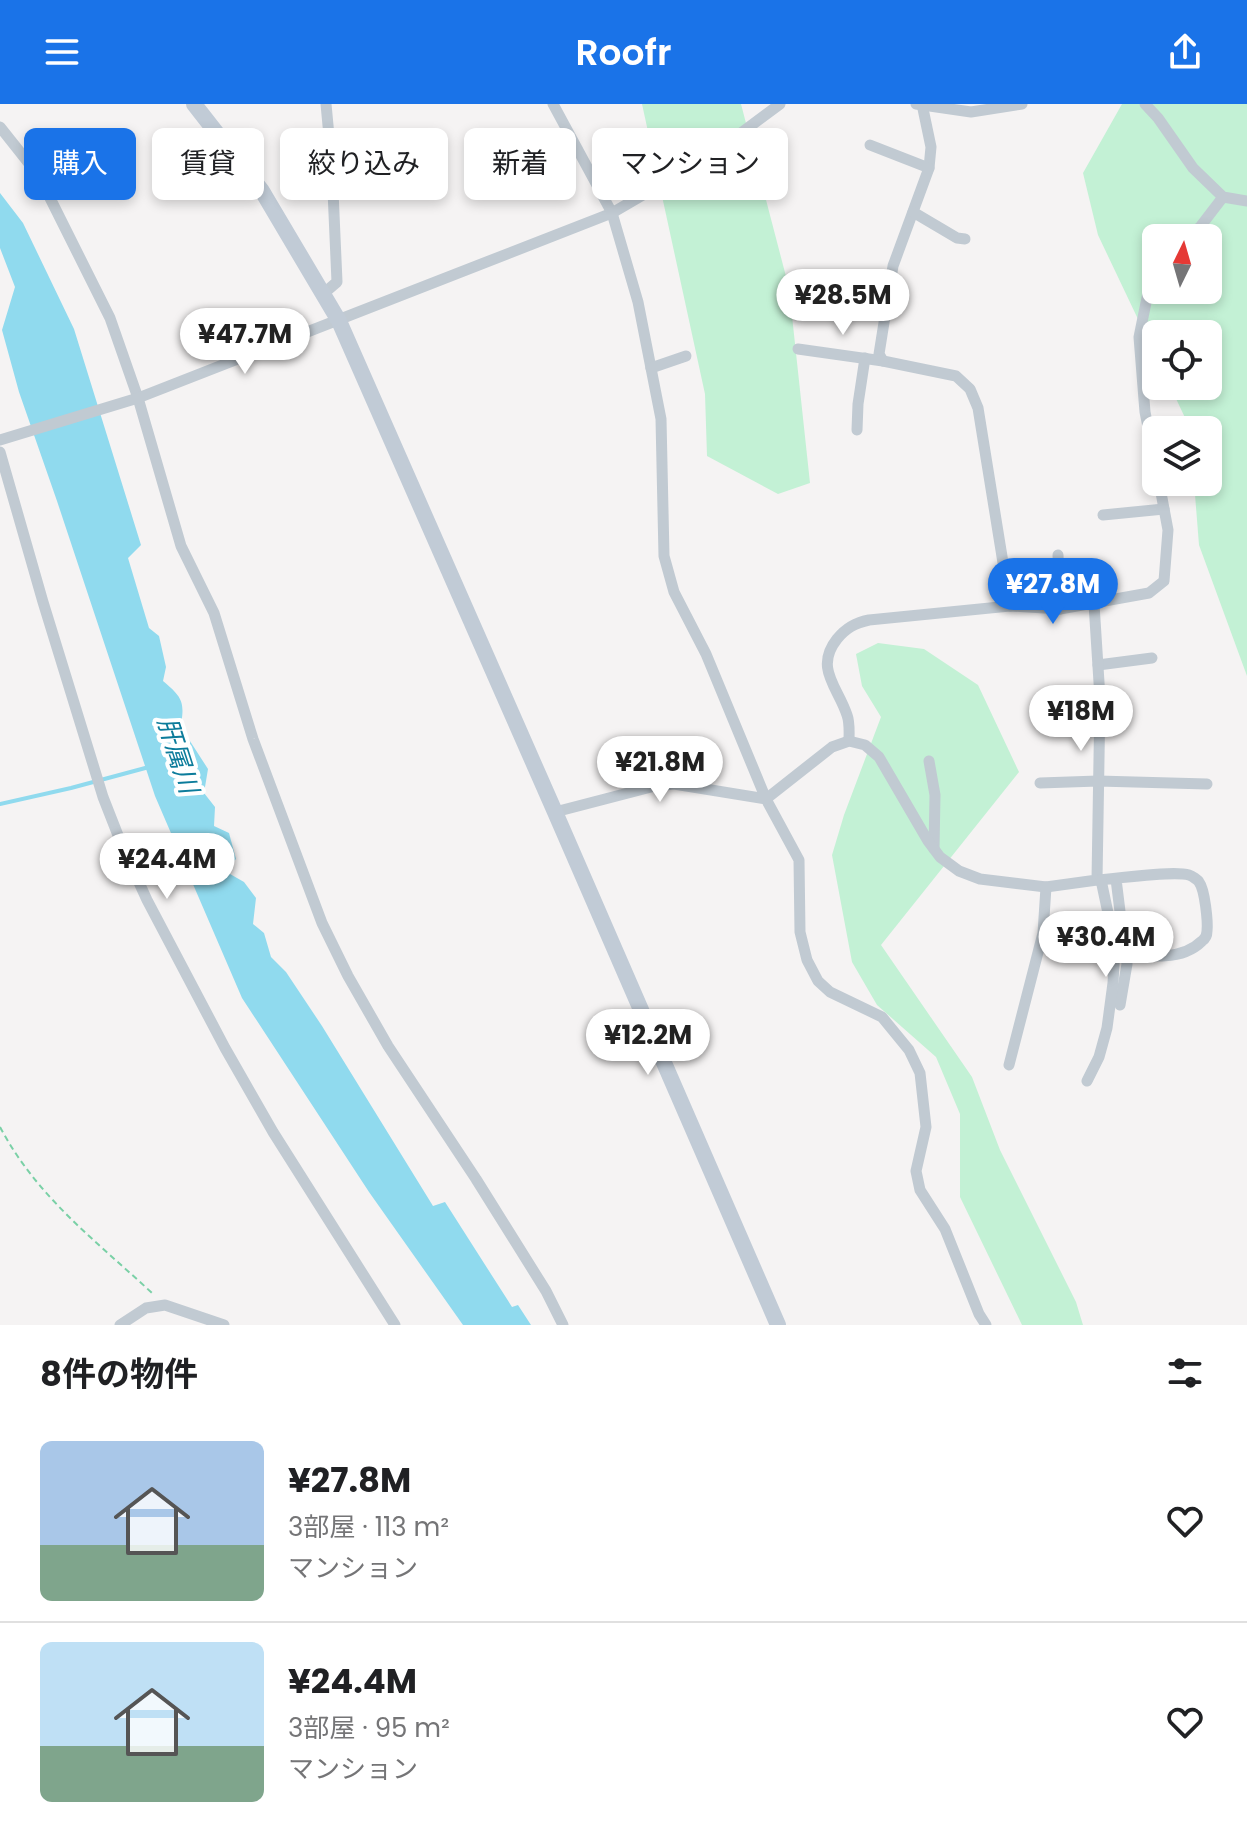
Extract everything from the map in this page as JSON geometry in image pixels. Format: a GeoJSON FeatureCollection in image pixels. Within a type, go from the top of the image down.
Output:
{"type":"FeatureCollection","features":[{"type":"Feature","properties":{"kind":"street"},"geometry":{"type":"LineString","coordinates":[[194,104],[262,191],[339,321],[778,1325]]}},
{"type":"Feature","properties":{"kind":"street"},"geometry":{"type":"LineString","coordinates":[[323,294],[337,282],[326,104]]}},
{"type":"Feature","properties":{"kind":"street"},"geometry":{"type":"LineString","coordinates":[[553,104],[612,213],[638,302],[661,419],[664,556],[674,592],[706,654],[766,799],[799,860],[800,932],[807,960],[818,981],[830,992],[882,1017],[909,1050],[920,1073],[926,1127],[916,1171],[920,1190],[945,1229],[986,1325]]}},
{"type":"Feature","properties":{"kind":"street"},"geometry":{"type":"LineString","coordinates":[[395,1325],[273,1132],[225,1048],[147,900],[121,843],[103,797],[61,662],[0,444],[138,398],[612,213],[713,154],[780,104]]}},
{"type":"Feature","properties":{"kind":"street"},"geometry":{"type":"LineString","coordinates":[[883,361],[879,354],[893,266],[929,168],[931,147],[919,105],[971,112],[1022,104]]}},
{"type":"Feature","properties":{"kind":"street"},"geometry":{"type":"LineString","coordinates":[[1145,104],[1193,168],[1223,197],[1247,201]]}},
{"type":"Feature","properties":{"kind":"street"},"geometry":{"type":"LineString","coordinates":[[0,127],[39,176],[110,318],[138,398],[181,546],[214,613],[253,739],[322,923],[388,1046],[476,1179],[546,1291],[563,1325]]}},
{"type":"Feature","properties":{"kind":"street"},"geometry":{"type":"LineString","coordinates":[[870,145],[929,168]]}},
{"type":"Feature","properties":{"kind":"street"},"geometry":{"type":"LineString","coordinates":[[1202,224],[1223,197]]}},
{"type":"Feature","properties":{"kind":"street"},"geometry":{"type":"LineString","coordinates":[[913,212],[957,238],[965,239]]}},
{"type":"Feature","properties":{"kind":"street"},"geometry":{"type":"LineString","coordinates":[[1146,304],[1139,337],[1146,416]]}},
{"type":"Feature","properties":{"kind":"street"},"geometry":{"type":"LineString","coordinates":[[798,349],[883,361],[956,376],[970,389],[978,408],[1010,606]]}},
{"type":"Feature","properties":{"kind":"street"},"geometry":{"type":"LineString","coordinates":[[651,368],[686,356]]}},
{"type":"Feature","properties":{"kind":"street"},"geometry":{"type":"LineString","coordinates":[[857,430],[865,358]]}},
{"type":"Feature","properties":{"kind":"street"},"geometry":{"type":"LineString","coordinates":[[849,741],[849,718],[827,671],[827,659],[840,635],[853,624],[1010,606],[1060,609],[1149,593],[1164,581],[1168,530],[1162,496]]}},
{"type":"Feature","properties":{"kind":"street"},"geometry":{"type":"LineString","coordinates":[[1103,515],[1164,509]]}},
{"type":"Feature","properties":{"kind":"street"},"geometry":{"type":"LineString","coordinates":[[1058,555],[1060,609]]}},
{"type":"Feature","properties":{"kind":"street"},"geometry":{"type":"LineString","coordinates":[[1087,1081],[1099,1057],[1107,1028],[1115,946],[1099,880],[1100,698],[1094,604]]}},
{"type":"Feature","properties":{"kind":"street"},"geometry":{"type":"LineString","coordinates":[[1098,665],[1152,658]]}},
{"type":"Feature","properties":{"kind":"street"},"geometry":{"type":"LineString","coordinates":[[555,812],[655,786],[674,784],[766,799],[832,747],[849,741],[865,745],[879,757],[934,849],[959,871],[980,879],[1046,887],[1176,874],[1191,875],[1200,883],[1208,933],[1203,941],[1171,955],[1148,957],[1125,952]]}},
{"type":"Feature","properties":{"kind":"street"},"geometry":{"type":"LineString","coordinates":[[929,761],[935,795],[934,849]]}},
{"type":"Feature","properties":{"kind":"street"},"geometry":{"type":"LineString","coordinates":[[1040,783],[1207,784]]}},
{"type":"Feature","properties":{"kind":"street"},"geometry":{"type":"LineString","coordinates":[[1116,879],[1127,964],[1120,1005]]}},
{"type":"Feature","properties":{"kind":"street"},"geometry":{"type":"LineString","coordinates":[[1009,1065],[1043,933],[1046,887]]}},
{"type":"Feature","properties":{"kind":"street"},"geometry":{"type":"LineString","coordinates":[[127,1323],[146,1308],[165,1305],[224,1325]]}},
{"type":"Feature","properties":{"kind":"path"},"geometry":{"type":"LineString","coordinates":[[0,1127],[26,1169],[62,1212],[165,1305]]}},
{"type":"Feature","properties":{"kind":"green space"},"geometry":{"type":"Polygon","coordinates":[[[642,104],[741,104],[747,128],[647,128],[642,104]]]}},
{"type":"Feature","properties":{"kind":"green space"},"geometry":{"type":"Polygon","coordinates":[[[1122,104],[1247,104],[1247,676],[1199,545],[1195,496],[1222,496],[1222,416],[1184,416],[1177,400],[1222,400],[1222,320],[1142,320],[1142,328],[1098,235],[1083,173],[1122,104]]]}},
{"type":"Feature","properties":{"kind":"green space"},"geometry":{"type":"Polygon","coordinates":[[[663,200],[766,200],[789,288],[810,483],[778,494],[707,456],[705,394],[663,200]]]}},
{"type":"Feature","properties":{"kind":"green space"},"geometry":{"type":"Polygon","coordinates":[[[878,643],[924,649],[978,685],[1019,772],[881,945],[972,1077],[1000,1150],[1076,1302],[1083,1325],[1022,1325],[960,1197],[960,1114],[936,1057],[877,1005],[852,962],[832,855],[881,717],[862,686],[856,654],[878,643]]]}},
{"type":"Feature","properties":{"kind":"water","name":"肝属川"},"geometry":{"type":"Polygon","coordinates":[[[0,193],[23,223],[74,329],[141,545],[128,558],[149,628],[159,636],[166,667],[163,681],[182,703],[180,733],[188,738],[208,769],[204,793],[215,807],[214,826],[229,833],[236,859],[228,866],[230,874],[244,882],[256,898],[253,924],[264,933],[271,957],[286,972],[322,1026],[433,1206],[445,1202],[512,1307],[518,1305],[531,1325],[463,1325],[369,1192],[242,998],[155,796],[19,392],[2,330],[15,287],[0,248],[0,193]]]}},
{"type":"Feature","properties":{"kind":"waterway"},"geometry":{"type":"LineString","coordinates":[[0,804],[149,767]]}}]}
